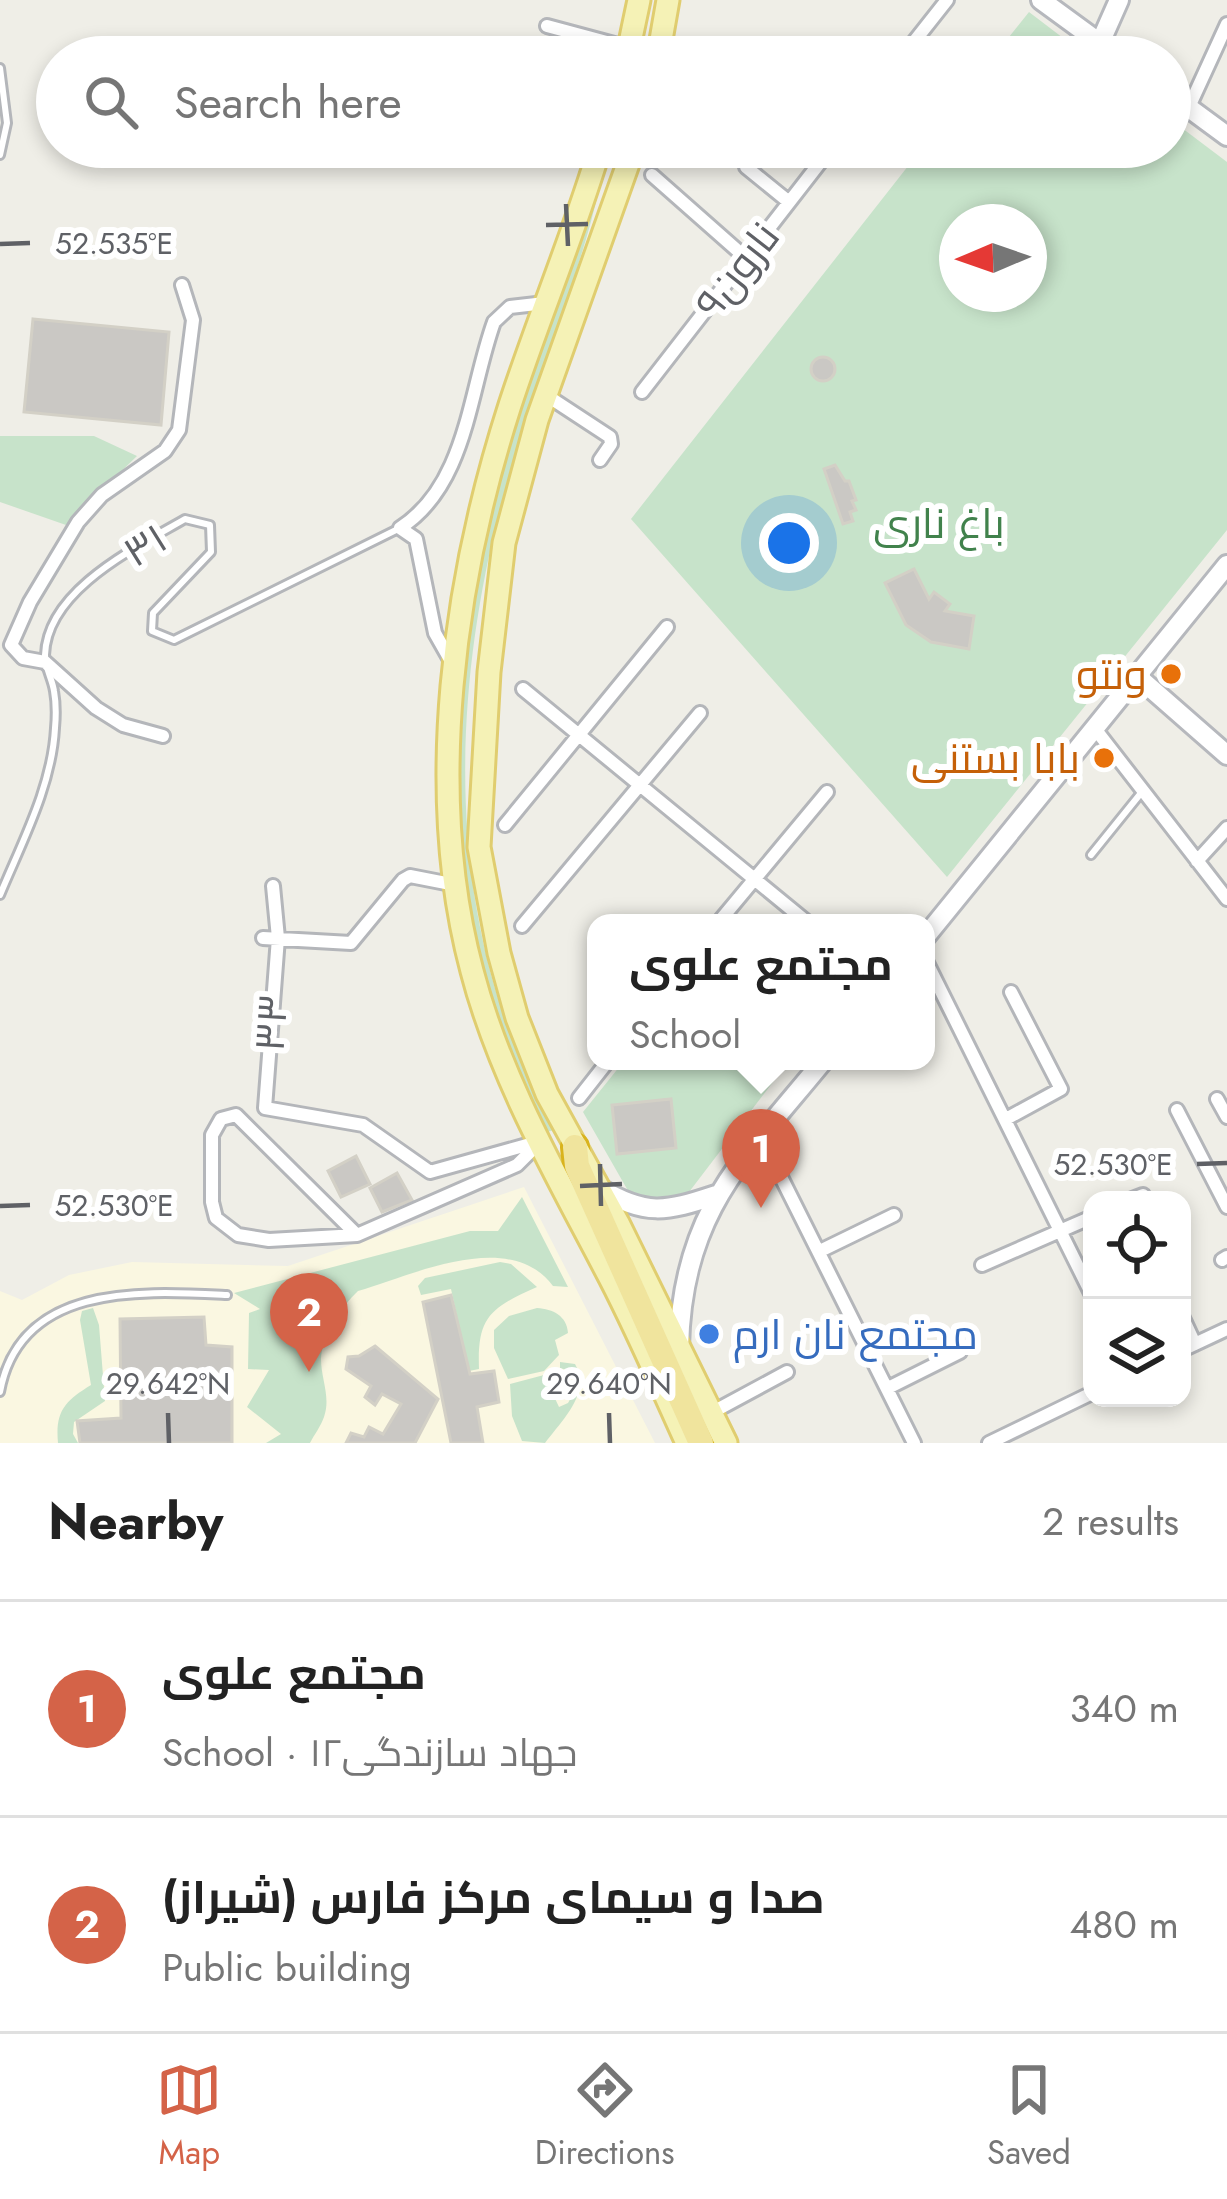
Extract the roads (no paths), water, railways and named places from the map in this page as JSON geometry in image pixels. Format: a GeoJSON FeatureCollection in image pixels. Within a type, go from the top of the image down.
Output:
{"type":"FeatureCollection","features":[{"type":"Feature","properties":{"kind":"highway"},"geometry":{"type":"LineString","coordinates":[[575,1147],[577,1166],[701,1443]]}},
{"type":"Feature","properties":{"kind":"main road"},"geometry":{"type":"LineString","coordinates":[[631,36],[639,0]]}},
{"type":"Feature","properties":{"kind":"main road"},"geometry":{"type":"LineString","coordinates":[[662,36],[668,0]]}},
{"type":"Feature","properties":{"kind":"main road"},"geometry":{"type":"LineString","coordinates":[[1041,0],[1090,36]]}},
{"type":"Feature","properties":{"kind":"main road"},"geometry":{"type":"LineString","coordinates":[[1103,36],[1120,0]]}},
{"type":"Feature","properties":{"kind":"main road"},"geometry":{"type":"LineString","coordinates":[[1191,109],[1227,136]]}},
{"type":"Feature","properties":{"kind":"main road"},"geometry":{"type":"LineString","coordinates":[[593,168],[509,410],[474,536],[455,669],[447,785],[456,885],[471,970],[482,1003],[541,1141],[687,1443]]}},
{"type":"Feature","properties":{"kind":"main road"},"geometry":{"type":"LineString","coordinates":[[626,168],[546,395],[504,543],[479,792],[479,847],[497,946],[547,1094],[726,1443]]}},
{"type":"Feature","properties":{"kind":"main road"},"geometry":{"type":"LineString","coordinates":[[935,925],[1227,565]]}},
{"type":"Feature","properties":{"kind":"main road"},"geometry":{"type":"LineString","coordinates":[[1138,677],[1227,755]]}},
{"type":"Feature","properties":{"kind":"main road"},"geometry":{"type":"LineString","coordinates":[[679,1347],[686,1275],[716,1195],[816,1070]]}},
{"type":"Feature","properties":{"kind":"main road"},"geometry":{"type":"LineString","coordinates":[[599,1188],[645,1210],[716,1195]]}},
{"type":"Feature","properties":{"kind":"street"},"geometry":{"type":"LineString","coordinates":[[919,36],[947,0]]}},
{"type":"Feature","properties":{"kind":"street"},"geometry":{"type":"LineString","coordinates":[[1191,103],[1227,24]]}},
{"type":"Feature","properties":{"kind":"street"},"geometry":{"type":"LineString","coordinates":[[547,26],[578,36]]}},
{"type":"Feature","properties":{"kind":"street"},"geometry":{"type":"LineString","coordinates":[[747,168],[789,202]]}},
{"type":"Feature","properties":{"kind":"street","name":"نارون۹"},"geometry":{"type":"LineString","coordinates":[[642,392],[814,168]]}},
{"type":"Feature","properties":{"kind":"street"},"geometry":{"type":"LineString","coordinates":[[652,175],[746,258]]}},
{"type":"Feature","properties":{"kind":"street"},"geometry":{"type":"LineString","coordinates":[[163,736],[123,724],[96,708],[45,662],[23,658],[11,645],[30,602],[78,522],[102,495],[164,451],[179,430],[193,320],[182,285]]}},
{"type":"Feature","properties":{"kind":"street"},"geometry":{"type":"LineString","coordinates":[[455,669],[435,633],[416,539],[400,528],[427,509],[446,477],[494,322],[510,307],[545,303]]}},
{"type":"Feature","properties":{"kind":"street"},"geometry":{"type":"LineString","coordinates":[[546,395],[610,437],[611,444],[600,460]]}},
{"type":"Feature","properties":{"kind":"street"},"geometry":{"type":"LineString","coordinates":[[505,825],[667,627]]}},
{"type":"Feature","properties":{"kind":"street"},"geometry":{"type":"LineString","coordinates":[[523,689],[797,914]]}},
{"type":"Feature","properties":{"kind":"street"},"geometry":{"type":"LineString","coordinates":[[522,926],[700,713]]}},
{"type":"Feature","properties":{"kind":"street"},"geometry":{"type":"LineString","coordinates":[[1096,730],[1227,899]]}},
{"type":"Feature","properties":{"kind":"street"},"geometry":{"type":"LineString","coordinates":[[725,914],[826,792]]}},
{"type":"Feature","properties":{"kind":"street"},"geometry":{"type":"LineString","coordinates":[[1197,861],[1227,828]]}},
{"type":"Feature","properties":{"kind":"street"},"geometry":{"type":"LineString","coordinates":[[270,938],[351,943],[410,876],[456,885]]}},
{"type":"Feature","properties":{"kind":"street","name":"۳۳"},"geometry":{"type":"LineString","coordinates":[[273,886],[265,1108],[363,1125],[430,1172],[541,1141]]}},
{"type":"Feature","properties":{"kind":"street"},"geometry":{"type":"LineString","coordinates":[[935,979],[1083,1276]]}},
{"type":"Feature","properties":{"kind":"street"},"geometry":{"type":"LineString","coordinates":[[1006,1119],[1061,1089],[1011,992]]}},
{"type":"Feature","properties":{"kind":"street"},"geometry":{"type":"LineString","coordinates":[[579,1098],[601,1070]]}},
{"type":"Feature","properties":{"kind":"street"},"geometry":{"type":"LineString","coordinates":[[1217,1099],[1227,1117]]}},
{"type":"Feature","properties":{"kind":"street"},"geometry":{"type":"LineString","coordinates":[[1178,1110],[1227,1207]]}},
{"type":"Feature","properties":{"kind":"street"},"geometry":{"type":"LineString","coordinates":[[357,1235],[236,1115],[221,1119],[212,1135],[216,1218],[238,1235],[269,1240],[357,1235],[517,1165],[541,1141]]}},
{"type":"Feature","properties":{"kind":"street"},"geometry":{"type":"LineString","coordinates":[[761,1137],[914,1443]]}},
{"type":"Feature","properties":{"kind":"street"},"geometry":{"type":"LineString","coordinates":[[820,1251],[894,1215]]}},
{"type":"Feature","properties":{"kind":"street"},"geometry":{"type":"LineString","coordinates":[[982,1265],[1083,1221]]}},
{"type":"Feature","properties":{"kind":"street"},"geometry":{"type":"LineString","coordinates":[[1191,1346],[1227,1329]]}},
{"type":"Feature","properties":{"kind":"street"},"geometry":{"type":"LineString","coordinates":[[888,1388],[960,1352]]}},
{"type":"Feature","properties":{"kind":"street"},"geometry":{"type":"LineString","coordinates":[[711,1413],[787,1372]]}},
{"type":"Feature","properties":{"kind":"street"},"geometry":{"type":"LineString","coordinates":[[988,1443],[1010,1438],[1083,1398]]}},
{"type":"Feature","properties":{"kind":"lane"},"geometry":{"type":"LineString","coordinates":[[0,68],[7,123],[0,155]]}},
{"type":"Feature","properties":{"kind":"lane","name":"۳۱"},"geometry":{"type":"LineString","coordinates":[[0,895],[51,763],[56,727],[46,640],[58,609],[79,588],[185,519],[210,525],[211,552],[153,614],[152,631],[174,640],[400,528]]}},
{"type":"Feature","properties":{"kind":"lane"},"geometry":{"type":"LineString","coordinates":[[1091,855],[1143,790]]}},
{"type":"Feature","properties":{"kind":"lane"},"geometry":{"type":"LineString","coordinates":[[0,1392],[22,1341],[58,1309],[101,1297],[227,1295]]}},
{"type":"Feature","properties":{"kind":"place","name":"ونتو"},"geometry":{"type":"Point","coordinates":[1171,674]}},
{"type":"Feature","properties":{"kind":"place","name":"بابا بستنی"},"geometry":{"type":"Point","coordinates":[1104,758]}},
{"type":"Feature","properties":{"kind":"place","name":"مجتمع علوی"},"geometry":{"type":"Point","coordinates":[761,1208]}},
{"type":"Feature","properties":{"kind":"place","name":"مجتمع نان ارم"},"geometry":{"type":"Point","coordinates":[709,1334]}},
{"type":"Feature","properties":{"kind":"place","name":"صدا و سیمای مرکز فارس (شیراز)"},"geometry":{"type":"Point","coordinates":[309,1372]}},
{"type":"Feature","properties":{"kind":"park label","name":"باغ ناری"},"geometry":{"type":"Point","coordinates":[939,523]}}]}
